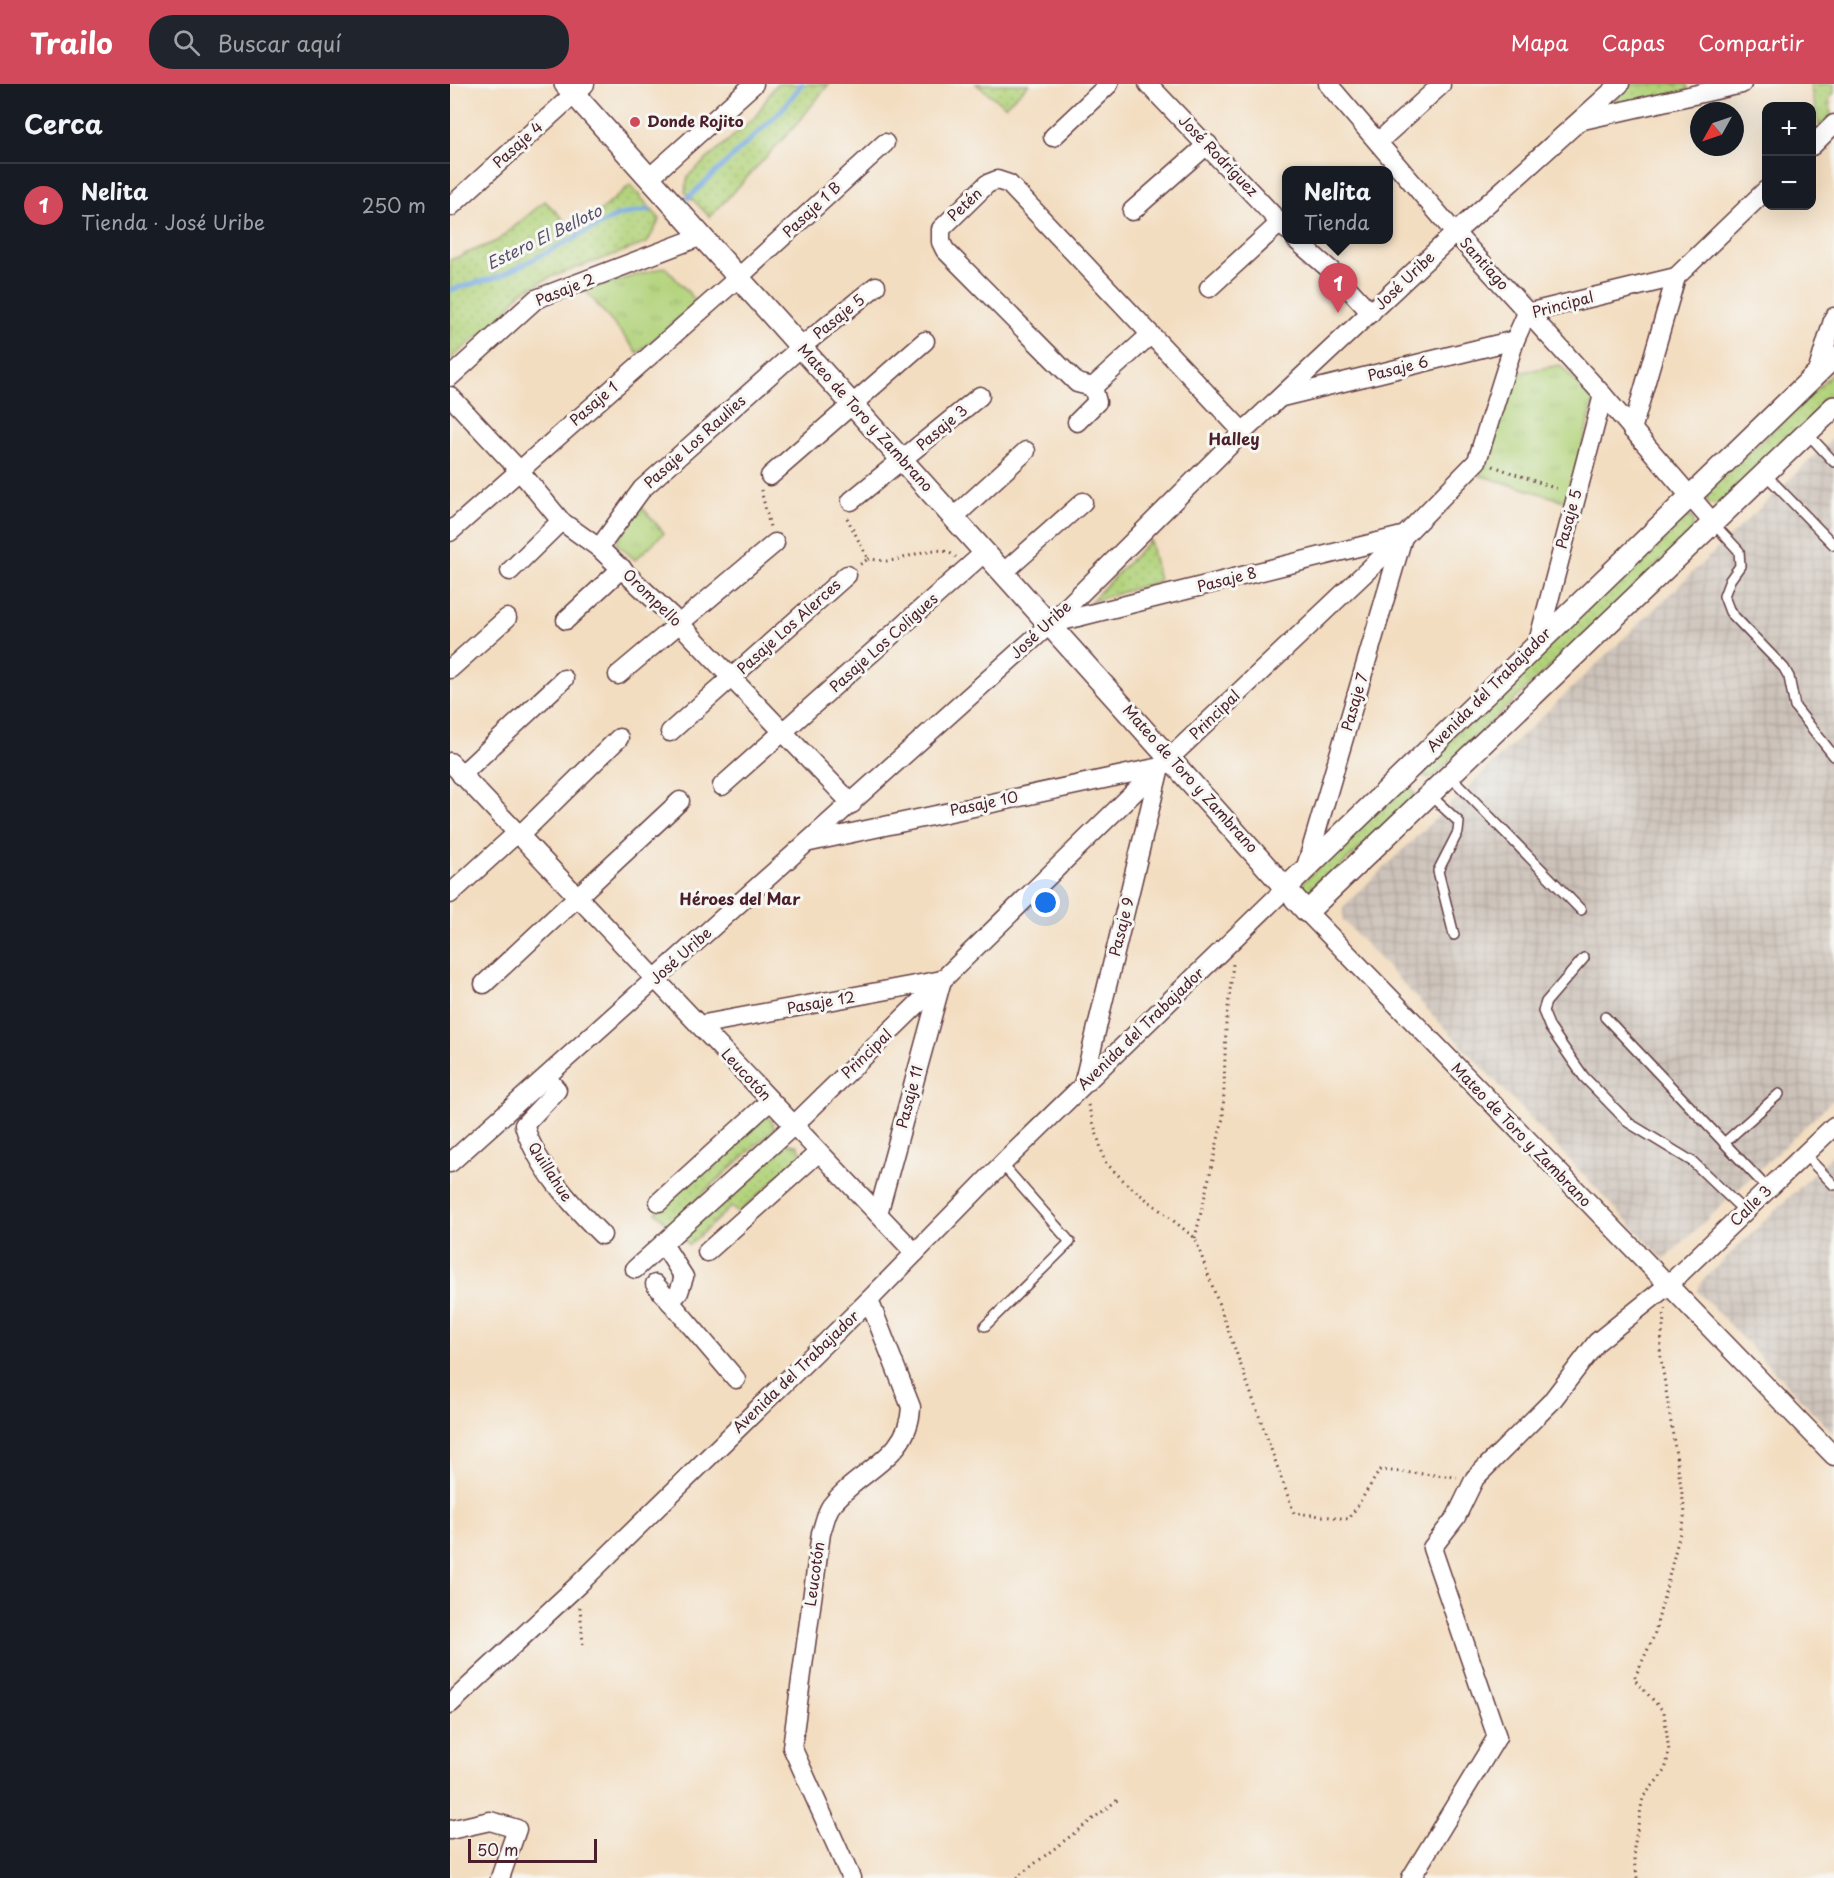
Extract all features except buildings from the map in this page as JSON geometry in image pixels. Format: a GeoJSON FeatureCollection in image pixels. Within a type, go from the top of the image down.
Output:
{"type":"FeatureCollection","features":[{"type":"Feature","properties":{"kind":"street"},"geometry":{"type":"LineString","coordinates":[[649,178],[754,84]]}},
{"type":"Feature","properties":{"kind":"street"},"geometry":{"type":"LineString","coordinates":[[1053,137],[1109,84]]}},
{"type":"Feature","properties":{"kind":"street","name":"José Rodríguez"},"geometry":{"type":"LineString","coordinates":[[1148,84],[1208,144],[1282,225]]}},
{"type":"Feature","properties":{"kind":"street","name":"Santiago"},"geometry":{"type":"LineString","coordinates":[[1328,84],[1455,233],[1603,395],[1714,524]]}},
{"type":"Feature","properties":{"kind":"street","name":"José Uribe"},"geometry":{"type":"LineString","coordinates":[[450,1162],[547,1078],[1050,624],[1243,432],[1455,233],[1620,84]]}},
{"type":"Feature","properties":{"kind":"street"},"geometry":{"type":"LineString","coordinates":[[1580,120],[1742,84]]}},
{"type":"Feature","properties":{"kind":"street"},"geometry":{"type":"LineString","coordinates":[[1378,142],[1441,85]]}},
{"type":"Feature","properties":{"kind":"street","name":"Mateo de Toro y Zambrano"},"geometry":{"type":"LineString","coordinates":[[575,87],[649,178],[1050,624],[1165,762],[1667,1286],[1834,1456]]}},
{"type":"Feature","properties":{"kind":"street","name":"Pasaje 4"},"geometry":{"type":"LineString","coordinates":[[450,207],[575,87]]}},
{"type":"Feature","properties":{"kind":"street"},"geometry":{"type":"LineString","coordinates":[[1816,142],[1834,124]]}},
{"type":"Feature","properties":{"kind":"street","name":"Pasaje 1 B"},"geometry":{"type":"LineString","coordinates":[[739,277],[885,143]]}},
{"type":"Feature","properties":{"kind":"street"},"geometry":{"type":"LineString","coordinates":[[1132,211],[1208,144]]}},
{"type":"Feature","properties":{"kind":"street","name":"Petén"},"geometry":{"type":"LineString","coordinates":[[1093,387],[1077,383],[945,250],[940,236],[945,223],[987,184],[998,180],[1009,184],[1243,432]]}},
{"type":"Feature","properties":{"kind":"street"},"geometry":{"type":"LineString","coordinates":[[1632,430],[1676,277],[1762,194]]}},
{"type":"Feature","properties":{"kind":"street"},"geometry":{"type":"LineString","coordinates":[[1209,288],[1282,227]]}},
{"type":"Feature","properties":{"kind":"street","name":"Pasaje 2"},"geometry":{"type":"LineString","coordinates":[[450,377],[536,299],[702,236]]}},
{"type":"Feature","properties":{"kind":"street"},"geometry":{"type":"LineString","coordinates":[[1301,244],[1335,274],[1371,314]]}},
{"type":"Feature","properties":{"kind":"street","name":"Pasaje 1"},"geometry":{"type":"LineString","coordinates":[[450,532],[739,277]]}},
{"type":"Feature","properties":{"kind":"street","name":"Principal"},"geometry":{"type":"LineString","coordinates":[[635,1269],[794,1125],[1165,762],[1404,536],[1477,461],[1515,340],[1527,313],[1676,277]]}},
{"type":"Feature","properties":{"kind":"street","name":"Pasaje 5"},"geometry":{"type":"LineString","coordinates":[[801,347],[876,286]]}},
{"type":"Feature","properties":{"kind":"street"},"geometry":{"type":"LineString","coordinates":[[1817,373],[1834,316]]}},
{"type":"Feature","properties":{"kind":"street"},"geometry":{"type":"LineString","coordinates":[[1077,422],[1097,402],[1093,387],[1150,335]]}},
{"type":"Feature","properties":{"kind":"street","name":"Pasaje 6"},"geometry":{"type":"LineString","coordinates":[[1280,397],[1515,340]]}},
{"type":"Feature","properties":{"kind":"street"},"geometry":{"type":"LineString","coordinates":[[770,476],[925,341]]}},
{"type":"Feature","properties":{"kind":"street","name":"Pasaje Los Raulies"},"geometry":{"type":"LineString","coordinates":[[599,548],[642,489],[801,347]]}},
{"type":"Feature","properties":{"kind":"street","name":"Avenida del Trabajador"},"geometry":{"type":"LineString","coordinates":[[450,1704],[578,1585],[869,1300],[1002,1164],[1834,357]]}},
{"type":"Feature","properties":{"kind":"street","name":"Pasaje 5"},"geometry":{"type":"LineString","coordinates":[[1538,642],[1603,395]]}},
{"type":"Feature","properties":{"kind":"street","name":"Orompello"},"geometry":{"type":"LineString","coordinates":[[450,396],[519,470],[561,521],[599,548],[680,624],[731,680],[852,804]]}},
{"type":"Feature","properties":{"kind":"street","name":"Pasaje 3"},"geometry":{"type":"LineString","coordinates":[[851,501],[903,461],[980,396]]}},
{"type":"Feature","properties":{"kind":"street"},"geometry":{"type":"LineString","coordinates":[[1307,912],[1451,777],[1834,407]]}},
{"type":"Feature","properties":{"kind":"street"},"geometry":{"type":"LineString","coordinates":[[954,517],[1026,451]]}},
{"type":"Feature","properties":{"kind":"street"},"geometry":{"type":"LineString","coordinates":[[1004,573],[1083,502]]}},
{"type":"Feature","properties":{"kind":"street"},"geometry":{"type":"LineString","coordinates":[[510,571],[561,521]]}},
{"type":"Feature","properties":{"kind":"street","name":"Pasaje 8"},"geometry":{"type":"LineString","coordinates":[[1050,624],[1404,536]]}},
{"type":"Feature","properties":{"kind":"street","name":"Pasaje 7"},"geometry":{"type":"LineString","coordinates":[[1306,867],[1404,536]]}},
{"type":"Feature","properties":{"kind":"street"},"geometry":{"type":"LineString","coordinates":[[618,675],[774,543]]}},
{"type":"Feature","properties":{"kind":"street","name":"Pasaje Los Coligues"},"geometry":{"type":"LineString","coordinates":[[722,786],[985,552]]}},
{"type":"Feature","properties":{"kind":"street"},"geometry":{"type":"LineString","coordinates":[[566,620],[622,568]]}},
{"type":"Feature","properties":{"kind":"street","name":"Pasaje Los Alerces"},"geometry":{"type":"LineString","coordinates":[[670,732],[847,575]]}},
{"type":"Feature","properties":{"kind":"street"},"geometry":{"type":"LineString","coordinates":[[450,669],[507,618]]}},
{"type":"Feature","properties":{"kind":"street","name":"Leucotón"},"geometry":{"type":"LineString","coordinates":[[564,679],[455,771],[915,1253]]}},
{"type":"Feature","properties":{"kind":"street"},"geometry":{"type":"LineString","coordinates":[[450,894],[518,835],[619,738]]}},
{"type":"Feature","properties":{"kind":"street","name":"Pasaje 10"},"geometry":{"type":"LineString","coordinates":[[808,842],[1165,762]]}},
{"type":"Feature","properties":{"kind":"street","name":"Pasaje 9"},"geometry":{"type":"LineString","coordinates":[[1083,1086],[1165,762]]}},
{"type":"Feature","properties":{"kind":"street"},"geometry":{"type":"LineString","coordinates":[[1409,770],[1431,796]]}},
{"type":"Feature","properties":{"kind":"street"},"geometry":{"type":"LineString","coordinates":[[484,984],[680,801]]}},
{"type":"Feature","properties":{"kind":"street","name":"Pasaje 12"},"geometry":{"type":"LineString","coordinates":[[699,1025],[942,981]]}},
{"type":"Feature","properties":{"kind":"street","name":"Pasaje 11"},"geometry":{"type":"LineString","coordinates":[[878,1214],[942,981]]}},
{"type":"Feature","properties":{"kind":"street","name":"Quillahue"},"geometry":{"type":"LineString","coordinates":[[547,1078],[557,1090],[524,1125],[528,1138],[572,1205],[602,1235]]}},
{"type":"Feature","properties":{"kind":"street"},"geometry":{"type":"LineString","coordinates":[[659,1202],[770,1101]]}},
{"type":"Feature","properties":{"kind":"street","name":"Calle 3"},"geometry":{"type":"LineString","coordinates":[[1411,1878],[1497,1737],[1432,1548],[1456,1517],[1475,1478],[1551,1402],[1597,1342],[1667,1286],[1834,1126]]}},
{"type":"Feature","properties":{"kind":"street"},"geometry":{"type":"LineString","coordinates":[[707,1252],[819,1152]]}},
{"type":"Feature","properties":{"kind":"street"},"geometry":{"type":"LineString","coordinates":[[669,1238],[684,1277],[679,1292],[670,1302]]}},
{"type":"Feature","properties":{"kind":"street"},"geometry":{"type":"LineString","coordinates":[[655,1284],[736,1379]]}},
{"type":"Feature","properties":{"kind":"street","name":"Leucotón"},"geometry":{"type":"LineString","coordinates":[[851,1878],[792,1747],[821,1533],[830,1507],[902,1442],[910,1424],[911,1407],[869,1300]]}},
{"type":"Feature","properties":{"kind":"street"},"geometry":{"type":"LineString","coordinates":[[450,1830],[490,1821],[517,1829],[500,1878]]}},
{"type":"Feature","properties":{"kind":"lane"},"geometry":{"type":"LineString","coordinates":[[1807,433],[1834,462]]}},
{"type":"Feature","properties":{"kind":"lane"},"geometry":{"type":"LineString","coordinates":[[1765,474],[1834,545]]}},
{"type":"Feature","properties":{"kind":"lane"},"geometry":{"type":"LineString","coordinates":[[1714,524],[1739,551],[1740,566],[1730,580],[1724,596],[1730,612],[1784,668],[1789,677],[1795,707],[1834,756]]}},
{"type":"Feature","properties":{"kind":"lane"},"geometry":{"type":"LineString","coordinates":[[1451,777],[1581,910]]}},
{"type":"Feature","properties":{"kind":"lane"},"geometry":{"type":"LineString","coordinates":[[1431,796],[1458,822],[1458,832],[1438,871],[1454,934]]}},
{"type":"Feature","properties":{"kind":"lane"},"geometry":{"type":"LineString","coordinates":[[1584,958],[1546,1002],[1543,1011],[1550,1028],[1584,1077],[1629,1123],[1693,1162],[1745,1212]]}},
{"type":"Feature","properties":{"kind":"lane"},"geometry":{"type":"LineString","coordinates":[[1605,1017],[1768,1189]]}},
{"type":"Feature","properties":{"kind":"lane"},"geometry":{"type":"LineString","coordinates":[[1724,1143],[1779,1094]]}},
{"type":"Feature","properties":{"kind":"lane"},"geometry":{"type":"LineString","coordinates":[[1804,1154],[1834,1185]]}},
{"type":"Feature","properties":{"kind":"lane"},"geometry":{"type":"LineString","coordinates":[[985,1326],[1070,1242],[1002,1164]]}},
{"type":"Feature","properties":{"kind":"path"},"geometry":{"type":"LineString","coordinates":[[1477,461],[1576,496]]}},
{"type":"Feature","properties":{"kind":"path"},"geometry":{"type":"LineString","coordinates":[[770,476],[760,485],[774,543]]}},
{"type":"Feature","properties":{"kind":"path"},"geometry":{"type":"LineString","coordinates":[[851,501],[842,509],[868,559]]}},
{"type":"Feature","properties":{"kind":"path"},"geometry":{"type":"LineString","coordinates":[[847,575],[868,559],[888,561],[924,550],[950,552],[969,567]]}},
{"type":"Feature","properties":{"kind":"path"},"geometry":{"type":"LineString","coordinates":[[1195,1238],[1223,1118],[1226,1025],[1234,938]]}},
{"type":"Feature","properties":{"kind":"path"},"geometry":{"type":"LineString","coordinates":[[1083,1086],[1105,1162],[1127,1184],[1195,1238],[1294,1513],[1349,1520],[1380,1470],[1475,1478]]}},
{"type":"Feature","properties":{"kind":"path"},"geometry":{"type":"LineString","coordinates":[[1637,1878],[1634,1848],[1642,1797],[1665,1771],[1669,1752],[1664,1712],[1634,1679],[1654,1636],[1685,1513],[1660,1352],[1667,1286]]}},
{"type":"Feature","properties":{"kind":"path"},"geometry":{"type":"LineString","coordinates":[[578,1585],[584,1644]]}},
{"type":"Feature","properties":{"kind":"path"},"geometry":{"type":"LineString","coordinates":[[1016,1878],[1120,1798]]}},
{"type":"Feature","properties":{"kind":"shaded area"},"geometry":{"type":"Polygon","coordinates":[[[1834,437],[1834,1099],[1664,1260],[1343,920],[1343,907],[1834,437]]]}},
{"type":"Feature","properties":{"kind":"shaded area"},"geometry":{"type":"Polygon","coordinates":[[[1834,1154],[1834,1434],[1698,1292],[1700,1283],[1834,1154]]]}},
{"type":"Feature","properties":{"kind":"green space"},"geometry":{"type":"Polygon","coordinates":[[[776,84],[829,84],[796,125],[710,217],[685,192],[688,176],[756,116],[776,84]]]}},
{"type":"Feature","properties":{"kind":"green space"},"geometry":{"type":"Polygon","coordinates":[[[976,84],[1029,84],[1005,106],[976,84]]]}},
{"type":"Feature","properties":{"kind":"green space"},"geometry":{"type":"Polygon","coordinates":[[[1631,84],[1687,84],[1688,90],[1613,107],[1610,104],[1631,84]]]}},
{"type":"Feature","properties":{"kind":"green space"},"geometry":{"type":"Polygon","coordinates":[[[1810,84],[1834,84],[1834,93],[1829,98],[1831,117],[1819,127],[1816,102],[1814,102],[1810,84]]]}},
{"type":"Feature","properties":{"kind":"green space"},"geometry":{"type":"Polygon","coordinates":[[[630,185],[660,219],[647,243],[551,277],[521,292],[500,318],[450,359],[450,260],[497,241],[545,201],[576,232],[630,185]]]}},
{"type":"Feature","properties":{"kind":"green space"},"geometry":{"type":"Polygon","coordinates":[[[665,267],[697,302],[638,353],[585,290],[665,267]]]}},
{"type":"Feature","properties":{"kind":"green space"},"geometry":{"type":"Polygon","coordinates":[[[1560,365],[1594,401],[1568,502],[1476,474],[1488,457],[1512,374],[1560,365]]]}},
{"type":"Feature","properties":{"kind":"green space"},"geometry":{"type":"Polygon","coordinates":[[[1834,372],[1834,396],[1719,505],[1707,503],[1707,492],[1834,372]]]}},
{"type":"Feature","properties":{"kind":"green space"},"geometry":{"type":"Polygon","coordinates":[[[641,506],[664,533],[635,560],[616,543],[641,506]]]}},
{"type":"Feature","properties":{"kind":"green space"},"geometry":{"type":"Polygon","coordinates":[[[1682,516],[1693,517],[1693,531],[1432,778],[1424,776],[1421,767],[1682,516]]]}},
{"type":"Feature","properties":{"kind":"green space"},"geometry":{"type":"Polygon","coordinates":[[[1150,540],[1159,581],[1090,602],[1150,540]]]}},
{"type":"Feature","properties":{"kind":"green space"},"geometry":{"type":"Polygon","coordinates":[[[1404,785],[1416,795],[1314,892],[1302,890],[1302,883],[1404,785]]]}},
{"type":"Feature","properties":{"kind":"green space"},"geometry":{"type":"Polygon","coordinates":[[[767,1115],[774,1129],[668,1225],[656,1212],[760,1117],[767,1115]]]}},
{"type":"Feature","properties":{"kind":"green space"},"geometry":{"type":"Polygon","coordinates":[[[786,1144],[797,1145],[803,1154],[738,1213],[731,1207],[689,1245],[681,1236],[786,1144]]]}},
{"type":"Feature","properties":{"kind":"waterway","name":"Estero El Belloto"},"geometry":{"type":"LineString","coordinates":[[688,198],[781,111],[802,84]]}},
{"type":"Feature","properties":{"kind":"waterway","name":"Estero El Belloto"},"geometry":{"type":"LineString","coordinates":[[450,290],[501,276],[619,215],[649,210]]}},
{"type":"Feature","properties":{"kind":"place","name":"Donde Rojito"},"geometry":{"type":"Point","coordinates":[635,122]}},
{"type":"Feature","properties":{"kind":"place","name":"Nelita"},"geometry":{"type":"Point","coordinates":[1338,313]}},
{"type":"Feature","properties":{"kind":"district","name":"Halley"},"geometry":{"type":"Point","coordinates":[1234,439]}},
{"type":"Feature","properties":{"kind":"district","name":"Héroes del Mar"},"geometry":{"type":"Point","coordinates":[740,899]}}]}
